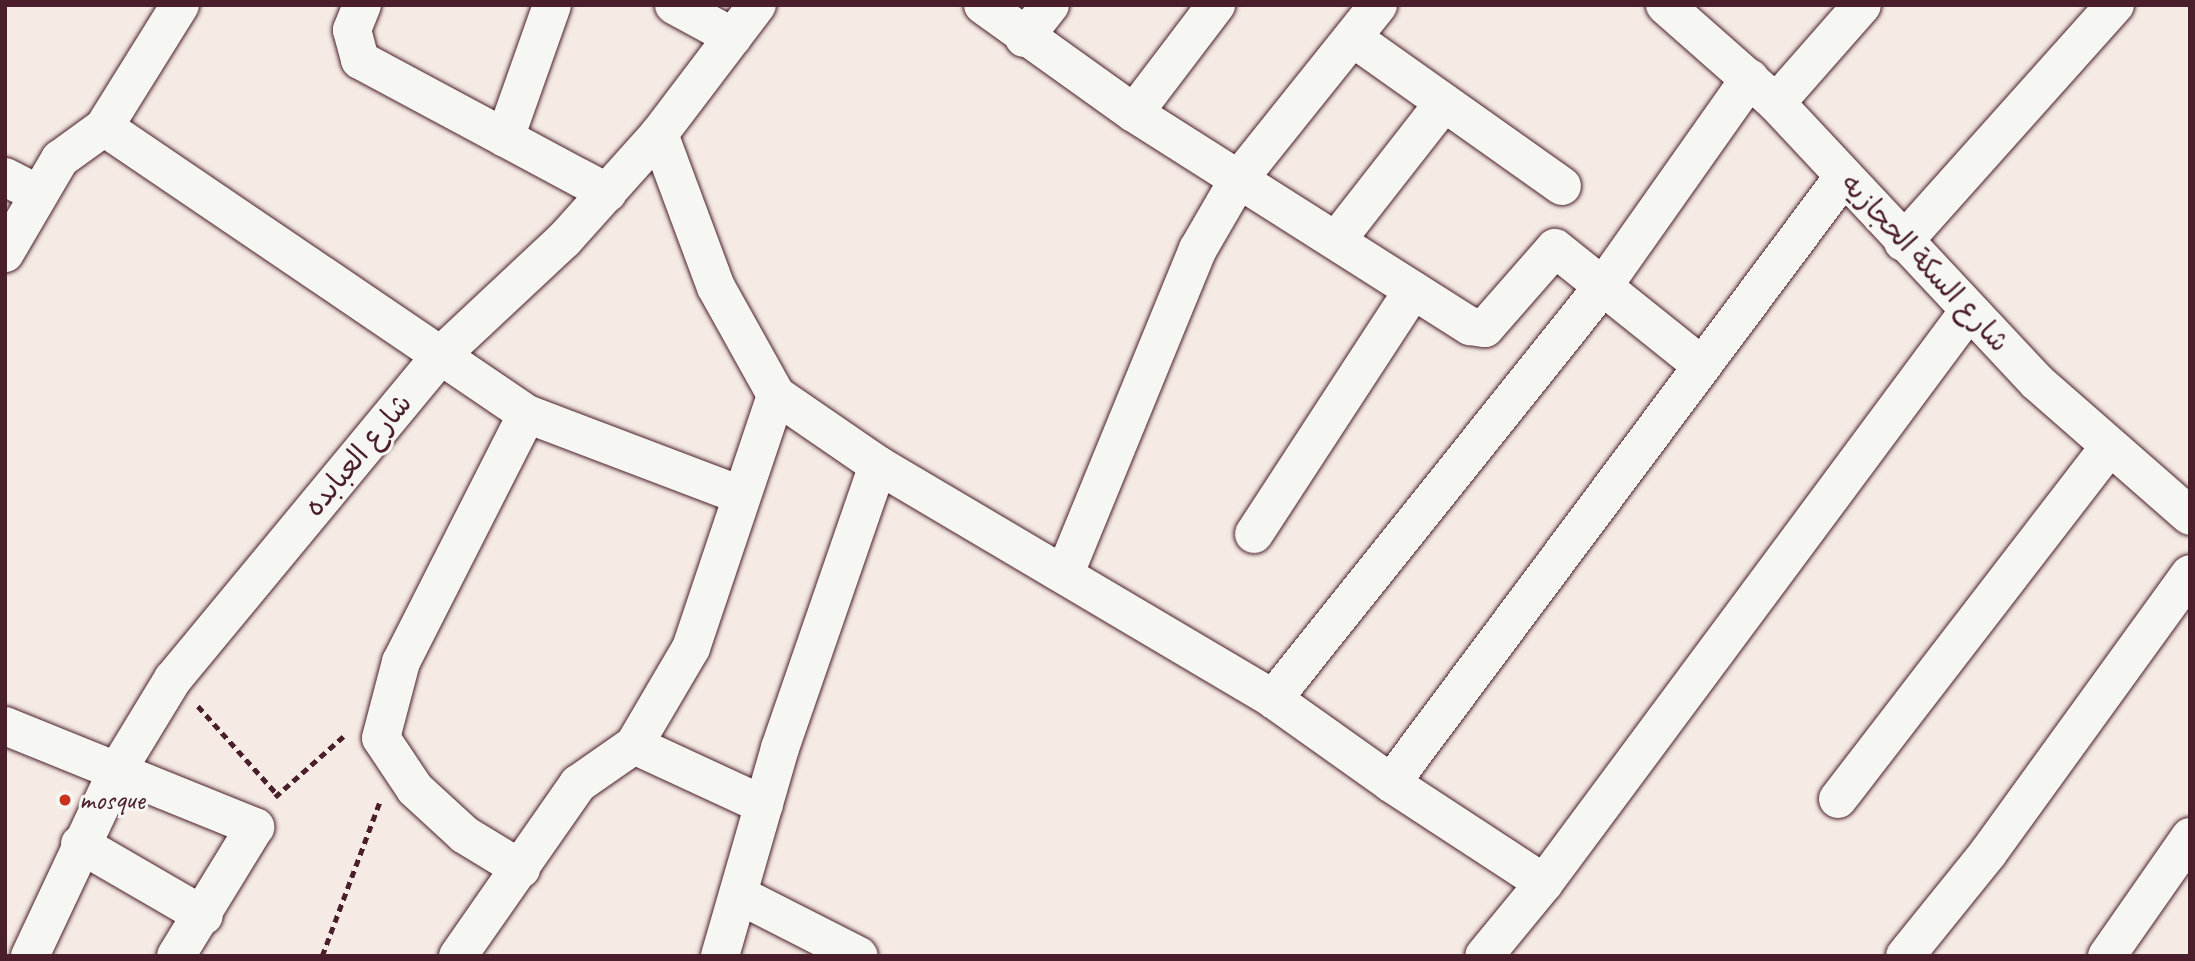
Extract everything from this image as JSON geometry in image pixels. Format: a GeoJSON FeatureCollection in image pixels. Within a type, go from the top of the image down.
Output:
{"type":"FeatureCollection","features":[{"type":"Feature","properties":{"kind":"street"},"geometry":{"type":"LineString","coordinates":[[362,5],[352,30],[360,60],[608,193]]}},
{"type":"Feature","properties":{"kind":"street"},"geometry":{"type":"LineString","coordinates":[[505,138],[552,5]]}},
{"type":"Feature","properties":{"kind":"street"},"geometry":{"type":"LineString","coordinates":[[674,5],[733,37]]}},
{"type":"Feature","properties":{"kind":"street","name":"شارع العبابده"},"geometry":{"type":"LineString","coordinates":[[30,956],[80,844],[117,771],[173,679],[441,355],[608,193],[659,134],[757,5]]}},
{"type":"Feature","properties":{"kind":"street"},"geometry":{"type":"LineString","coordinates":[[983,5],[1024,38],[1134,113],[1238,180],[1339,237],[1413,290],[1479,328],[1555,248],[1700,364]]}},
{"type":"Feature","properties":{"kind":"street"},"geometry":{"type":"LineString","coordinates":[[1024,38],[1050,5]]}},
{"type":"Feature","properties":{"kind":"street"},"geometry":{"type":"LineString","coordinates":[[1134,113],[1216,5]]}},
{"type":"Feature","properties":{"kind":"street"},"geometry":{"type":"LineString","coordinates":[[1065,573],[1154,346],[1238,180],[1378,5]]}},
{"type":"Feature","properties":{"kind":"street"},"geometry":{"type":"LineString","coordinates":[[1273,699],[1763,90],[1862,5]]}},
{"type":"Feature","properties":{"kind":"street"},"geometry":{"type":"LineString","coordinates":[[1903,242],[2115,5]]}},
{"type":"Feature","properties":{"kind":"street"},"geometry":{"type":"LineString","coordinates":[[5,253],[21,185],[104,127],[172,9]]}},
{"type":"Feature","properties":{"kind":"street","name":"شارع السكة الحجازيه"},"geometry":{"type":"LineString","coordinates":[[1685,11],[1844,176],[1968,313],[2108,449],[2190,516]]}},
{"type":"Feature","properties":{"kind":"street"},"geometry":{"type":"LineString","coordinates":[[1353,38],[1442,104],[1562,186]]}},
{"type":"Feature","properties":{"kind":"street"},"geometry":{"type":"LineString","coordinates":[[1339,237],[1442,104]]}},
{"type":"Feature","properties":{"kind":"street"},"geometry":{"type":"LineString","coordinates":[[104,127],[527,414],[738,494]]}},
{"type":"Feature","properties":{"kind":"street"},"geometry":{"type":"LineString","coordinates":[[659,134],[716,287],[776,395],[878,465],[1065,573],[1273,699],[1391,783],[1544,883]]}},
{"type":"Feature","properties":{"kind":"street"},"geometry":{"type":"LineString","coordinates":[[1391,783],[1700,364],[1844,176]]}},
{"type":"Feature","properties":{"kind":"street"},"geometry":{"type":"LineString","coordinates":[[1254,534],[1413,290]]}},
{"type":"Feature","properties":{"kind":"street"},"geometry":{"type":"LineString","coordinates":[[1484,956],[1544,883],[1968,313]]}},
{"type":"Feature","properties":{"kind":"street"},"geometry":{"type":"LineString","coordinates":[[458,956],[578,784],[634,744],[709,606],[738,494],[776,395]]}},
{"type":"Feature","properties":{"kind":"street"},"geometry":{"type":"LineString","coordinates":[[521,869],[465,835],[388,751],[401,662],[527,414]]}},
{"type":"Feature","properties":{"kind":"street"},"geometry":{"type":"LineString","coordinates":[[1838,799],[2108,449]]}},
{"type":"Feature","properties":{"kind":"street"},"geometry":{"type":"LineString","coordinates":[[720,956],[741,896],[764,805],[878,465]]}},
{"type":"Feature","properties":{"kind":"street"},"geometry":{"type":"LineString","coordinates":[[1905,956],[1988,853],[2190,574]]}},
{"type":"Feature","properties":{"kind":"street"},"geometry":{"type":"LineString","coordinates":[[5,726],[255,827],[204,916],[176,956]]}},
{"type":"Feature","properties":{"kind":"street"},"geometry":{"type":"LineString","coordinates":[[634,744],[764,805]]}},
{"type":"Feature","properties":{"kind":"street"},"geometry":{"type":"LineString","coordinates":[[2107,956],[2190,837]]}},
{"type":"Feature","properties":{"kind":"street"},"geometry":{"type":"LineString","coordinates":[[80,844],[204,916]]}},
{"type":"Feature","properties":{"kind":"street"},"geometry":{"type":"LineString","coordinates":[[741,896],[859,956]]}},
{"type":"Feature","properties":{"kind":"path"},"geometry":{"type":"LineString","coordinates":[[173,679],[278,794],[341,734],[388,751],[322,956]]}},
{"type":"Feature","properties":{"kind":"place","name":"mosque"},"geometry":{"type":"Point","coordinates":[65,800]}}]}
